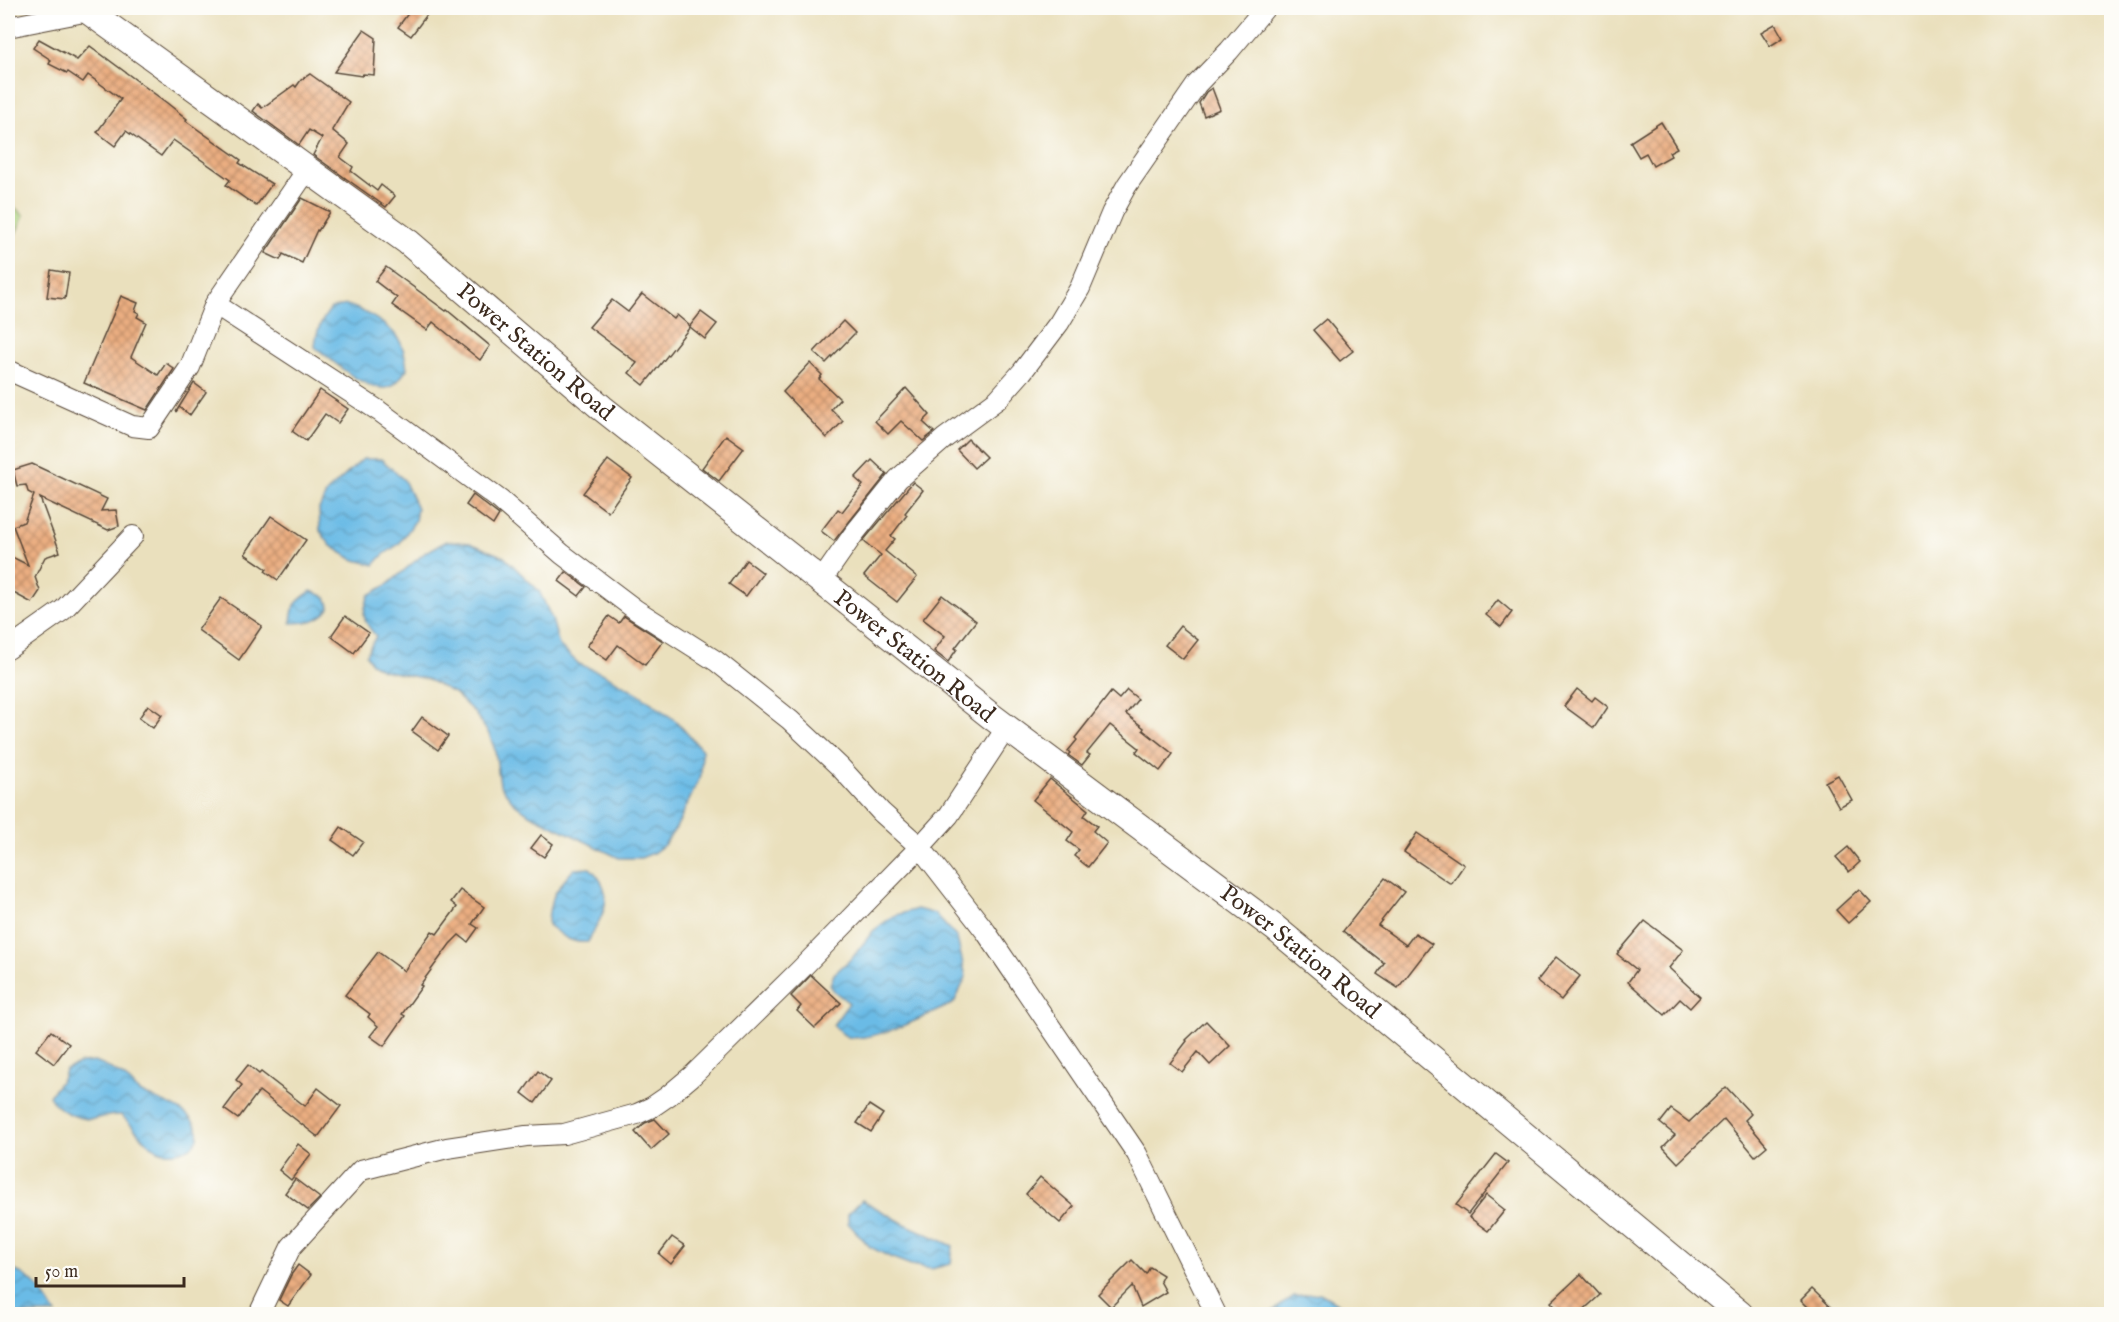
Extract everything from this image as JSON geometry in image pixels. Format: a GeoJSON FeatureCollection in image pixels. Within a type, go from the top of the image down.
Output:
{"type":"FeatureCollection","features":[{"type":"Feature","properties":{"kind":"main road","name":"Power Station Road"},"geometry":{"type":"LineString","coordinates":[[87,9],[408,242],[602,408],[1007,727],[1275,928],[1740,1314]]}},
{"type":"Feature","properties":{"kind":"street"},"geometry":{"type":"LineString","coordinates":[[821,581],[898,479],[945,438],[998,399],[1022,372],[1059,323],[1080,288],[1112,212],[1127,185],[1197,84],[1229,51],[1264,8]]}},
{"type":"Feature","properties":{"kind":"street"},"geometry":{"type":"LineString","coordinates":[[8,27],[87,9]]}},
{"type":"Feature","properties":{"kind":"street"},"geometry":{"type":"LineString","coordinates":[[8,370],[132,426],[148,428],[190,367],[215,304],[307,170]]}},
{"type":"Feature","properties":{"kind":"street"},"geometry":{"type":"LineString","coordinates":[[215,304],[379,411],[500,500],[562,554],[636,610],[716,661],[790,720],[840,767],[881,812],[920,847],[986,932],[1137,1154],[1216,1314]]}},
{"type":"Feature","properties":{"kind":"street"},"geometry":{"type":"LineString","coordinates":[[8,649],[63,610],[133,536]]}},
{"type":"Feature","properties":{"kind":"street"},"geometry":{"type":"LineString","coordinates":[[259,1314],[291,1247],[361,1170],[447,1148],[526,1136],[564,1134],[612,1122],[652,1107],[668,1096],[800,970],[920,847],[949,815],[1007,727]]}},
{"type":"Feature","properties":{"kind":"green space"},"geometry":{"type":"Polygon","coordinates":[[[8,201],[24,216],[8,250],[8,201]]]}},
{"type":"Feature","properties":{"kind":"water"},"geometry":{"type":"Polygon","coordinates":[[[347,305],[382,323],[394,333],[400,342],[407,369],[392,386],[377,387],[358,379],[315,347],[324,317],[331,308],[347,305]]]}},
{"type":"Feature","properties":{"kind":"water"},"geometry":{"type":"Polygon","coordinates":[[[363,459],[381,459],[404,480],[417,508],[415,521],[399,544],[383,555],[374,565],[352,559],[331,546],[320,531],[319,509],[327,492],[363,459]]]}},
{"type":"Feature","properties":{"kind":"water"},"geometry":{"type":"Polygon","coordinates":[[[447,541],[470,543],[504,557],[539,591],[552,619],[559,645],[579,664],[604,674],[639,694],[676,721],[702,750],[701,775],[676,828],[664,845],[653,853],[641,858],[619,858],[529,814],[513,802],[500,785],[495,750],[489,734],[474,712],[454,693],[427,679],[383,670],[371,663],[366,655],[376,636],[364,616],[369,595],[387,585],[426,552],[447,541]]]}},
{"type":"Feature","properties":{"kind":"water"},"geometry":{"type":"Polygon","coordinates":[[[311,591],[326,597],[330,608],[322,616],[313,620],[291,623],[292,612],[296,604],[311,591]]]}},
{"type":"Feature","properties":{"kind":"water"},"geometry":{"type":"Polygon","coordinates":[[[590,868],[599,877],[604,887],[605,904],[599,922],[588,942],[576,942],[548,925],[548,916],[558,888],[574,869],[590,868]]]}},
{"type":"Feature","properties":{"kind":"water"},"geometry":{"type":"Polygon","coordinates":[[[917,909],[935,914],[957,938],[966,977],[954,1003],[886,1032],[859,1038],[846,1036],[833,1025],[849,1003],[830,985],[834,974],[853,957],[873,931],[893,916],[917,909]]]}},
{"type":"Feature","properties":{"kind":"water"},"geometry":{"type":"Polygon","coordinates":[[[94,1062],[117,1072],[142,1093],[174,1106],[187,1115],[197,1128],[197,1141],[186,1149],[164,1152],[148,1143],[121,1115],[86,1119],[67,1113],[56,1106],[49,1096],[62,1079],[65,1070],[81,1063],[94,1062]]]}},
{"type":"Feature","properties":{"kind":"water"},"geometry":{"type":"Polygon","coordinates":[[[862,1200],[903,1223],[953,1246],[951,1264],[931,1269],[911,1265],[870,1247],[848,1223],[848,1214],[862,1200]]]}},
{"type":"Feature","properties":{"kind":"water"},"geometry":{"type":"Polygon","coordinates":[[[8,1269],[30,1280],[56,1314],[8,1314],[8,1269]]]}},
{"type":"Feature","properties":{"kind":"water"},"geometry":{"type":"Polygon","coordinates":[[[1320,1293],[1339,1304],[1344,1314],[1269,1314],[1294,1296],[1320,1293]]]}},
{"type":"Feature","properties":{"kind":"building"},"geometry":{"type":"Polygon","coordinates":[[[412,8],[432,8],[411,36],[398,27],[412,8]]]}},
{"type":"Feature","properties":{"kind":"building"},"geometry":{"type":"Polygon","coordinates":[[[1775,24],[1783,38],[1770,46],[1761,32],[1775,24]]]}},
{"type":"Feature","properties":{"kind":"building"},"geometry":{"type":"Polygon","coordinates":[[[364,30],[376,38],[374,75],[363,74],[362,76],[334,72],[364,30]]]}},
{"type":"Feature","properties":{"kind":"building"},"geometry":{"type":"Polygon","coordinates":[[[39,39],[77,60],[90,46],[167,103],[187,119],[186,121],[241,160],[239,163],[272,184],[256,206],[226,185],[230,180],[173,140],[161,156],[126,131],[115,146],[97,132],[121,99],[88,75],[83,82],[68,72],[49,64],[51,60],[33,48],[39,39]]]}},
{"type":"Feature","properties":{"kind":"building"},"geometry":{"type":"Polygon","coordinates":[[[310,74],[349,102],[332,130],[349,144],[340,157],[353,167],[351,171],[377,191],[381,185],[395,196],[386,207],[313,155],[322,138],[309,130],[299,145],[253,111],[258,104],[262,108],[294,85],[296,87],[310,74]]]}},
{"type":"Feature","properties":{"kind":"building"},"geometry":{"type":"Polygon","coordinates":[[[1212,88],[1220,109],[1204,116],[1199,103],[1206,92],[1212,88]]]}},
{"type":"Feature","properties":{"kind":"building"},"geometry":{"type":"Polygon","coordinates":[[[1661,122],[1677,148],[1669,152],[1671,156],[1653,166],[1646,153],[1639,157],[1630,142],[1661,122]]]}},
{"type":"Feature","properties":{"kind":"building"},"geometry":{"type":"Polygon","coordinates":[[[302,198],[330,212],[317,230],[302,263],[283,254],[280,260],[265,253],[302,198]]]}},
{"type":"Feature","properties":{"kind":"building"},"geometry":{"type":"Polygon","coordinates":[[[386,267],[447,310],[490,346],[480,360],[433,322],[427,330],[392,305],[397,298],[375,281],[386,267]]]}},
{"type":"Feature","properties":{"kind":"building"},"geometry":{"type":"Polygon","coordinates":[[[51,270],[69,273],[65,299],[47,297],[51,270]]]}},
{"type":"Feature","properties":{"kind":"building"},"geometry":{"type":"Polygon","coordinates":[[[642,294],[674,319],[677,315],[690,326],[701,312],[717,324],[705,339],[690,327],[644,385],[629,373],[637,363],[589,327],[612,300],[628,312],[642,294]]]}},
{"type":"Feature","properties":{"kind":"building"},"geometry":{"type":"Polygon","coordinates":[[[121,296],[138,303],[135,311],[139,313],[137,317],[146,322],[131,357],[158,375],[166,363],[174,369],[147,410],[84,383],[121,296]]]}},
{"type":"Feature","properties":{"kind":"building"},"geometry":{"type":"Polygon","coordinates":[[[1326,319],[1353,351],[1340,361],[1313,330],[1326,319]]]}},
{"type":"Feature","properties":{"kind":"building"},"geometry":{"type":"Polygon","coordinates":[[[843,321],[855,333],[826,363],[814,352],[843,321]]]}},
{"type":"Feature","properties":{"kind":"building"},"geometry":{"type":"Polygon","coordinates":[[[810,363],[822,375],[819,379],[840,399],[831,409],[843,421],[827,438],[783,392],[810,363]]]}},
{"type":"Feature","properties":{"kind":"building"},"geometry":{"type":"Polygon","coordinates":[[[194,383],[206,392],[190,415],[179,407],[194,383]]]}},
{"type":"Feature","properties":{"kind":"building"},"geometry":{"type":"Polygon","coordinates":[[[906,388],[930,415],[923,422],[934,432],[923,441],[901,421],[888,434],[875,421],[906,388]]]}},
{"type":"Feature","properties":{"kind":"building"},"geometry":{"type":"Polygon","coordinates":[[[320,390],[348,409],[338,423],[325,414],[306,441],[292,431],[320,390]]]}},
{"type":"Feature","properties":{"kind":"building"},"geometry":{"type":"Polygon","coordinates":[[[726,435],[744,448],[719,481],[702,468],[726,435]]]}},
{"type":"Feature","properties":{"kind":"building"},"geometry":{"type":"Polygon","coordinates":[[[968,439],[986,457],[974,468],[957,450],[968,439]]]}},
{"type":"Feature","properties":{"kind":"building"},"geometry":{"type":"Polygon","coordinates":[[[608,460],[632,478],[608,512],[583,493],[608,460]]]}},
{"type":"Feature","properties":{"kind":"building"},"geometry":{"type":"Polygon","coordinates":[[[872,460],[887,474],[834,541],[821,531],[838,509],[842,512],[863,485],[855,478],[872,460]]]}},
{"type":"Feature","properties":{"kind":"building"},"geometry":{"type":"Polygon","coordinates":[[[32,464],[107,499],[101,511],[116,510],[119,526],[108,530],[40,498],[60,552],[45,557],[35,577],[40,591],[32,603],[8,590],[8,555],[28,565],[13,526],[24,522],[34,495],[28,492],[26,485],[17,486],[13,470],[32,464]]]}},
{"type":"Feature","properties":{"kind":"building"},"geometry":{"type":"Polygon","coordinates":[[[913,482],[923,490],[905,513],[907,515],[891,536],[895,539],[885,551],[917,577],[897,602],[864,576],[881,555],[863,541],[913,482]]]}},
{"type":"Feature","properties":{"kind":"building"},"geometry":{"type":"Polygon","coordinates":[[[473,495],[499,515],[493,525],[466,505],[473,495]]]}},
{"type":"Feature","properties":{"kind":"building"},"geometry":{"type":"Polygon","coordinates":[[[271,516],[306,540],[278,580],[265,571],[267,569],[245,554],[271,516]]]}},
{"type":"Feature","properties":{"kind":"building"},"geometry":{"type":"Polygon","coordinates":[[[746,560],[763,573],[746,596],[729,584],[746,560]]]}},
{"type":"Feature","properties":{"kind":"building"},"geometry":{"type":"Polygon","coordinates":[[[566,572],[586,587],[579,596],[559,581],[566,572]]]}},
{"type":"Feature","properties":{"kind":"building"},"geometry":{"type":"Polygon","coordinates":[[[942,595],[976,621],[955,648],[957,649],[948,662],[934,651],[945,636],[923,619],[942,595]]]}},
{"type":"Feature","properties":{"kind":"building"},"geometry":{"type":"Polygon","coordinates":[[[221,598],[262,626],[239,660],[198,630],[221,598]]]}},
{"type":"Feature","properties":{"kind":"building"},"geometry":{"type":"Polygon","coordinates":[[[1498,600],[1512,612],[1501,627],[1486,615],[1498,600]]]}},
{"type":"Feature","properties":{"kind":"building"},"geometry":{"type":"Polygon","coordinates":[[[345,616],[369,633],[354,653],[331,636],[345,616]]]}},
{"type":"Feature","properties":{"kind":"building"},"geometry":{"type":"Polygon","coordinates":[[[609,616],[619,623],[624,616],[663,641],[645,665],[618,645],[607,660],[587,646],[609,616]]]}},
{"type":"Feature","properties":{"kind":"building"},"geometry":{"type":"Polygon","coordinates":[[[1180,626],[1198,640],[1183,659],[1165,645],[1180,626]]]}},
{"type":"Feature","properties":{"kind":"building"},"geometry":{"type":"Polygon","coordinates":[[[1577,689],[1592,701],[1595,697],[1608,707],[1594,728],[1564,706],[1577,689]]]}},
{"type":"Feature","properties":{"kind":"building"},"geometry":{"type":"Polygon","coordinates":[[[1127,690],[1138,699],[1126,714],[1173,754],[1160,771],[1136,752],[1139,748],[1110,725],[1087,753],[1090,755],[1082,765],[1068,755],[1070,753],[1068,751],[1077,740],[1075,738],[1111,692],[1119,699],[1127,690]]]}},
{"type":"Feature","properties":{"kind":"building"},"geometry":{"type":"Polygon","coordinates":[[[148,705],[162,715],[153,728],[139,718],[148,705]]]}},
{"type":"Feature","properties":{"kind":"building"},"geometry":{"type":"Polygon","coordinates":[[[422,717],[448,736],[438,750],[412,731],[422,717]]]}},
{"type":"Feature","properties":{"kind":"building"},"geometry":{"type":"Polygon","coordinates":[[[1838,775],[1852,800],[1839,807],[1825,782],[1838,775]]]}},
{"type":"Feature","properties":{"kind":"building"},"geometry":{"type":"Polygon","coordinates":[[[1050,779],[1088,810],[1084,816],[1097,826],[1093,831],[1107,843],[1088,867],[1074,856],[1079,850],[1067,841],[1073,832],[1033,800],[1050,779]]]}},
{"type":"Feature","properties":{"kind":"building"},"geometry":{"type":"Polygon","coordinates":[[[341,827],[363,842],[353,855],[332,840],[341,827]]]}},
{"type":"Feature","properties":{"kind":"building"},"geometry":{"type":"Polygon","coordinates":[[[1417,833],[1464,865],[1451,884],[1404,852],[1417,833]]]}},
{"type":"Feature","properties":{"kind":"building"},"geometry":{"type":"Polygon","coordinates":[[[541,835],[553,844],[544,857],[531,848],[541,835]]]}},
{"type":"Feature","properties":{"kind":"building"},"geometry":{"type":"Polygon","coordinates":[[[1848,847],[1860,862],[1849,872],[1836,857],[1848,847]]]}},
{"type":"Feature","properties":{"kind":"building"},"geometry":{"type":"Polygon","coordinates":[[[1385,878],[1404,892],[1378,925],[1406,945],[1415,933],[1432,944],[1398,988],[1377,974],[1384,963],[1343,931],[1385,878]]]}},
{"type":"Feature","properties":{"kind":"building"},"geometry":{"type":"Polygon","coordinates":[[[1859,889],[1871,902],[1848,923],[1836,910],[1859,889]]]}},
{"type":"Feature","properties":{"kind":"building"},"geometry":{"type":"Polygon","coordinates":[[[460,890],[484,907],[472,924],[478,928],[468,942],[459,935],[450,944],[420,985],[422,986],[402,1014],[405,1016],[384,1046],[370,1036],[378,1026],[368,1017],[370,1014],[345,995],[378,952],[404,971],[432,931],[437,934],[457,907],[451,902],[460,890]]]}},
{"type":"Feature","properties":{"kind":"building"},"geometry":{"type":"Polygon","coordinates":[[[1645,921],[1683,950],[1669,968],[1700,997],[1690,1008],[1680,999],[1665,1015],[1628,982],[1637,970],[1617,954],[1645,921]]]}},
{"type":"Feature","properties":{"kind":"building"},"geometry":{"type":"Polygon","coordinates":[[[1556,957],[1580,976],[1561,1000],[1537,981],[1556,957]]]}},
{"type":"Feature","properties":{"kind":"building"},"geometry":{"type":"Polygon","coordinates":[[[811,975],[841,1003],[815,1028],[797,1011],[801,1006],[791,996],[811,975]]]}},
{"type":"Feature","properties":{"kind":"building"},"geometry":{"type":"Polygon","coordinates":[[[1206,1021],[1230,1046],[1210,1065],[1198,1052],[1182,1072],[1170,1063],[1186,1040],[1206,1021]]]}},
{"type":"Feature","properties":{"kind":"building"},"geometry":{"type":"Polygon","coordinates":[[[51,1031],[69,1044],[54,1064],[36,1050],[51,1031]]]}},
{"type":"Feature","properties":{"kind":"building"},"geometry":{"type":"Polygon","coordinates":[[[248,1065],[259,1074],[261,1072],[305,1106],[318,1088],[341,1106],[318,1137],[259,1091],[238,1119],[224,1109],[242,1085],[236,1080],[248,1065]]]}},
{"type":"Feature","properties":{"kind":"building"},"geometry":{"type":"Polygon","coordinates":[[[538,1071],[551,1081],[535,1103],[522,1093],[538,1071]]]}},
{"type":"Feature","properties":{"kind":"building"},"geometry":{"type":"Polygon","coordinates":[[[1726,1087],[1751,1114],[1745,1120],[1767,1146],[1755,1156],[1724,1119],[1678,1163],[1663,1147],[1675,1135],[1660,1123],[1671,1109],[1689,1122],[1726,1087]]]}},
{"type":"Feature","properties":{"kind":"building"},"geometry":{"type":"Polygon","coordinates":[[[869,1105],[883,1114],[871,1132],[857,1123],[869,1105]]]}},
{"type":"Feature","properties":{"kind":"building"},"geometry":{"type":"Polygon","coordinates":[[[655,1119],[669,1134],[651,1150],[635,1132],[645,1123],[655,1119]]]}},
{"type":"Feature","properties":{"kind":"building"},"geometry":{"type":"Polygon","coordinates":[[[298,1144],[311,1154],[291,1180],[279,1170],[298,1144]]]}},
{"type":"Feature","properties":{"kind":"building"},"geometry":{"type":"Polygon","coordinates":[[[1496,1154],[1508,1163],[1468,1214],[1456,1205],[1496,1154]]]}},
{"type":"Feature","properties":{"kind":"building"},"geometry":{"type":"Polygon","coordinates":[[[1040,1177],[1074,1206],[1060,1223],[1026,1194],[1040,1177]]]}},
{"type":"Feature","properties":{"kind":"building"},"geometry":{"type":"Polygon","coordinates":[[[295,1179],[320,1198],[308,1210],[285,1193],[295,1179]]]}},
{"type":"Feature","properties":{"kind":"building"},"geometry":{"type":"Polygon","coordinates":[[[1486,1195],[1505,1210],[1488,1231],[1469,1217],[1486,1195]]]}},
{"type":"Feature","properties":{"kind":"building"},"geometry":{"type":"Polygon","coordinates":[[[672,1237],[685,1246],[671,1264],[659,1254],[672,1237]]]}},
{"type":"Feature","properties":{"kind":"building"},"geometry":{"type":"Polygon","coordinates":[[[1132,1260],[1146,1274],[1150,1267],[1163,1275],[1160,1281],[1166,1292],[1141,1307],[1132,1286],[1111,1307],[1098,1294],[1132,1260]]]}},
{"type":"Feature","properties":{"kind":"building"},"geometry":{"type":"Polygon","coordinates":[[[298,1265],[311,1275],[288,1306],[279,1300],[298,1265]]]}},
{"type":"Feature","properties":{"kind":"building"},"geometry":{"type":"Polygon","coordinates":[[[1581,1274],[1600,1295],[1579,1314],[1562,1314],[1551,1302],[1581,1274]]]}},
{"type":"Feature","properties":{"kind":"building"},"geometry":{"type":"Polygon","coordinates":[[[1812,1289],[1838,1314],[1815,1314],[1801,1300],[1812,1289]]]}}]}
